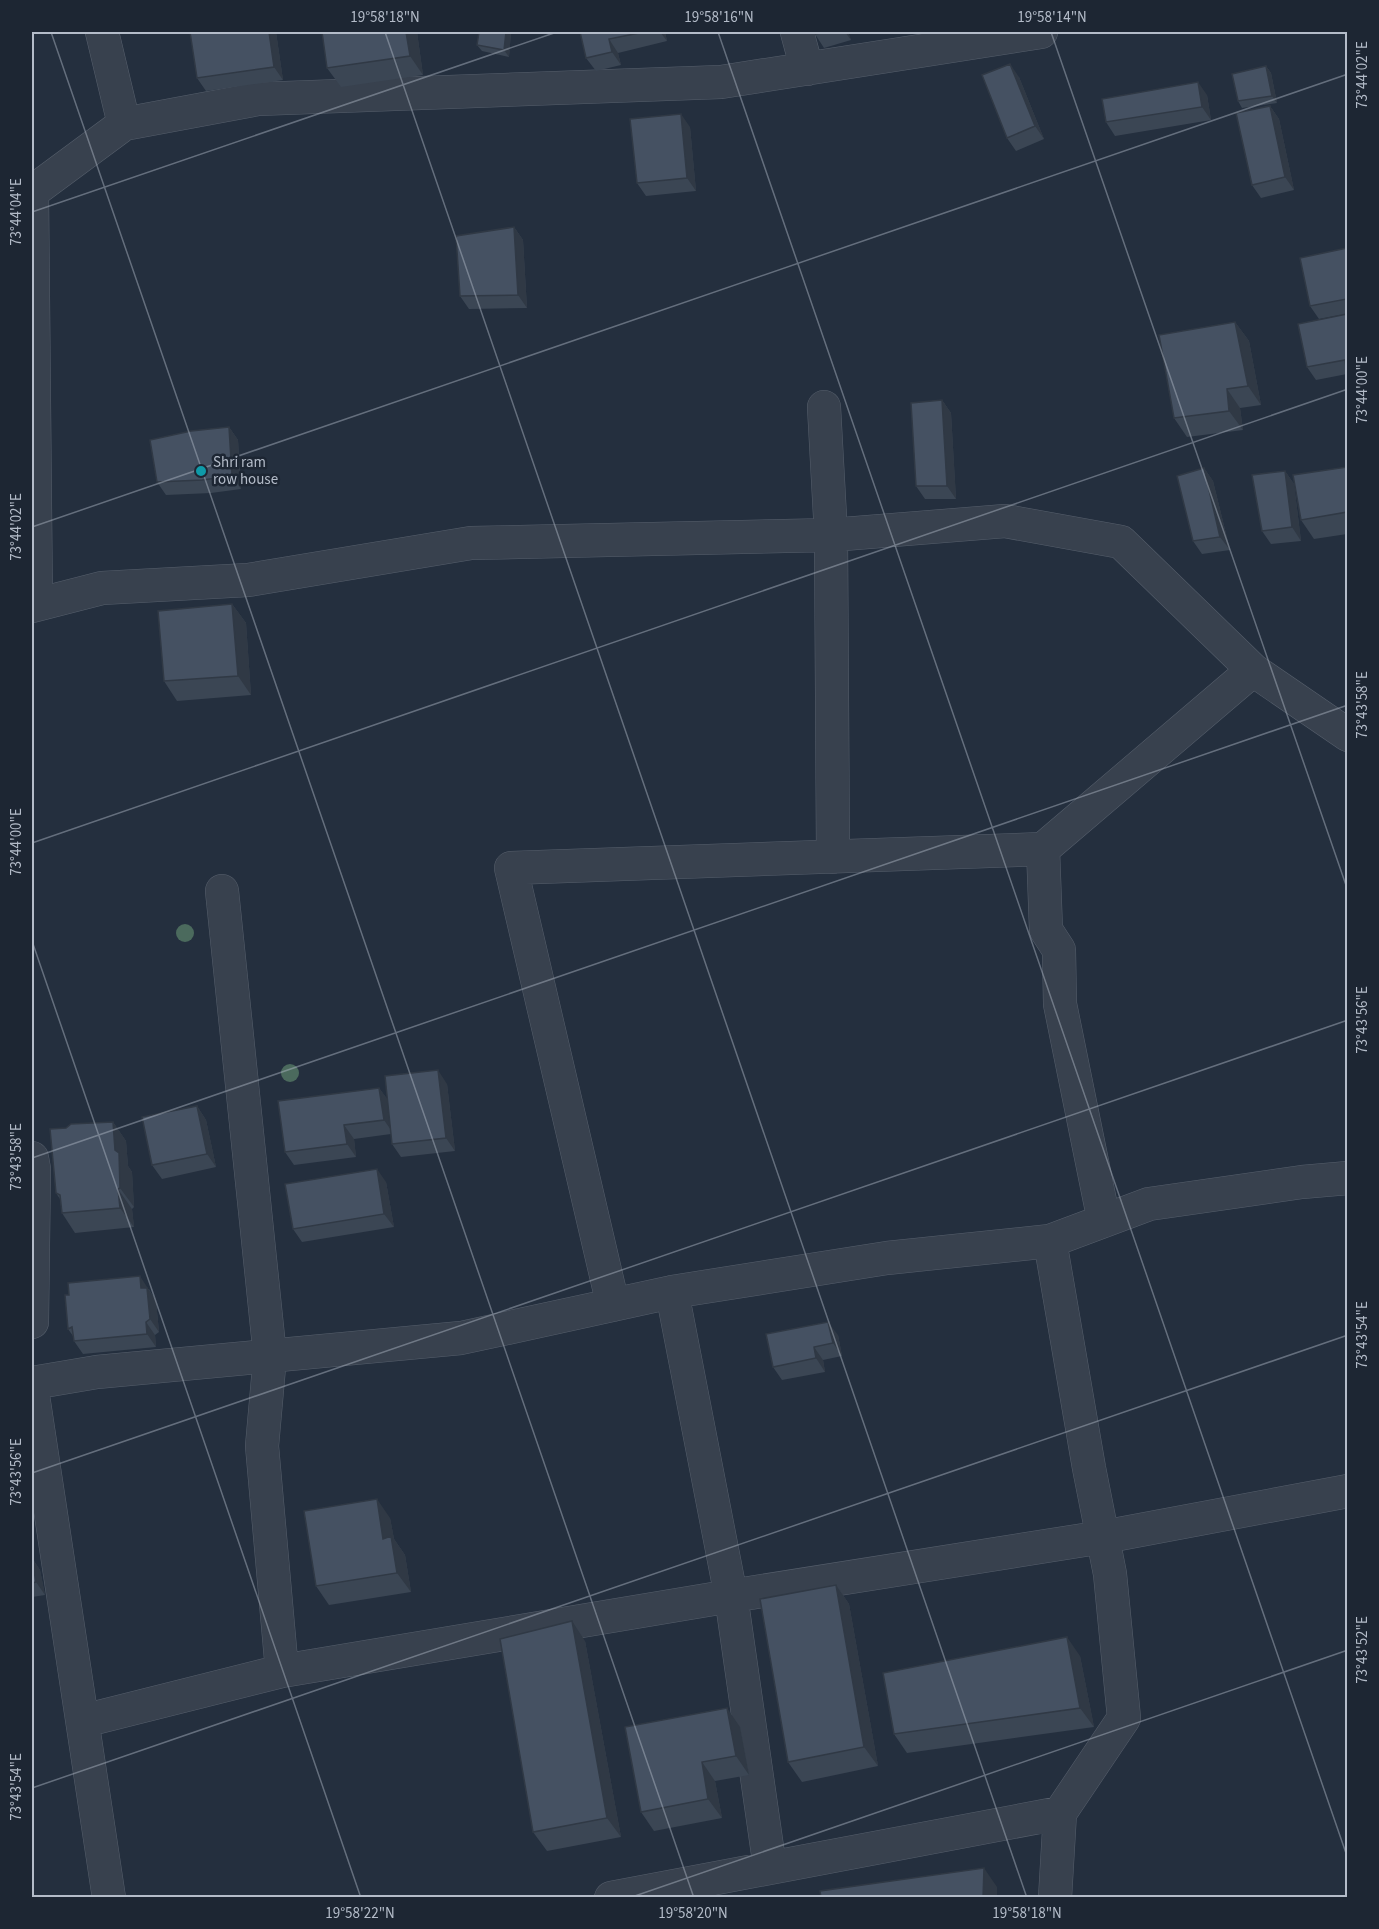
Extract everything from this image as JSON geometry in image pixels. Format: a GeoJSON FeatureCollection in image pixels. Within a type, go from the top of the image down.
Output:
{"type":"FeatureCollection","features":[{"type":"Feature","properties":{"kind":"street"},"geometry":{"type":"LineString","coordinates":[[102,32],[124,124]]}},
{"type":"Feature","properties":{"kind":"street"},"geometry":{"type":"LineString","coordinates":[[798,32],[807,69]]}},
{"type":"Feature","properties":{"kind":"street"},"geometry":{"type":"LineString","coordinates":[[1041,32],[721,82],[258,99],[124,124],[32,192],[34,605],[102,588],[248,580],[471,543],[831,535],[1005,521],[1120,542],[1253,670],[1347,735]]}},
{"type":"Feature","properties":{"kind":"street"},"geometry":{"type":"LineString","coordinates":[[824,407],[831,535],[832,857]]}},
{"type":"Feature","properties":{"kind":"street"},"geometry":{"type":"LineString","coordinates":[[613,1305],[511,868],[1043,849],[1253,670]]}},
{"type":"Feature","properties":{"kind":"street"},"geometry":{"type":"LineString","coordinates":[[1043,849],[1046,930],[1059,950],[1060,1004],[1104,1221]]}},
{"type":"Feature","properties":{"kind":"street"},"geometry":{"type":"LineString","coordinates":[[222,891],[270,1356],[262,1446],[282,1671]]}},
{"type":"Feature","properties":{"kind":"street"},"geometry":{"type":"LineString","coordinates":[[32,1158],[34,1169],[32,1322]]}},
{"type":"Feature","properties":{"kind":"street"},"geometry":{"type":"LineString","coordinates":[[32,1383],[97,1372],[460,1338],[672,1292],[887,1258],[1050,1241],[1149,1204],[1302,1182],[1347,1178]]}},
{"type":"Feature","properties":{"kind":"street"},"geometry":{"type":"LineString","coordinates":[[1050,1241],[1110,1574],[1124,1718],[1060,1813],[1055,1898]]}},
{"type":"Feature","properties":{"kind":"street"},"geometry":{"type":"LineString","coordinates":[[672,1292],[731,1596],[770,1868]]}},
{"type":"Feature","properties":{"kind":"street"},"geometry":{"type":"LineString","coordinates":[[32,1389],[110,1898]]}},
{"type":"Feature","properties":{"kind":"street"},"geometry":{"type":"LineString","coordinates":[[83,1721],[282,1671],[1103,1537],[1347,1491]]}},
{"type":"Feature","properties":{"kind":"street"},"geometry":{"type":"LineString","coordinates":[[611,1898],[1060,1813]]}},
{"type":"Feature","properties":{"kind":"building"},"geometry":{"type":"Polygon","coordinates":[[[190,32],[269,32],[274,67],[197,78],[190,32]]]}},
{"type":"Feature","properties":{"kind":"building"},"geometry":{"type":"Polygon","coordinates":[[[322,32],[406,32],[410,56],[327,68],[322,32]]]}},
{"type":"Feature","properties":{"kind":"building"},"geometry":{"type":"Polygon","coordinates":[[[479,32],[506,32],[504,50],[477,45],[479,32]]]}},
{"type":"Feature","properties":{"kind":"building"},"geometry":{"type":"Polygon","coordinates":[[[580,32],[644,32],[609,39],[612,52],[586,58],[580,32]]]}},
{"type":"Feature","properties":{"kind":"building"},"geometry":{"type":"Polygon","coordinates":[[[1010,64],[1035,126],[1007,138],[982,75],[1010,64]]]}},
{"type":"Feature","properties":{"kind":"building"},"geometry":{"type":"Polygon","coordinates":[[[1266,66],[1272,96],[1238,101],[1232,74],[1266,66]]]}},
{"type":"Feature","properties":{"kind":"building"},"geometry":{"type":"Polygon","coordinates":[[[1198,82],[1202,107],[1106,122],[1102,99],[1198,82]]]}},
{"type":"Feature","properties":{"kind":"building"},"geometry":{"type":"Polygon","coordinates":[[[1270,106],[1285,177],[1252,185],[1236,113],[1270,106]]]}},
{"type":"Feature","properties":{"kind":"building"},"geometry":{"type":"Polygon","coordinates":[[[681,114],[687,178],[637,183],[630,119],[681,114]]]}},
{"type":"Feature","properties":{"kind":"building"},"geometry":{"type":"Polygon","coordinates":[[[514,227],[518,295],[460,296],[456,236],[514,227]]]}},
{"type":"Feature","properties":{"kind":"building"},"geometry":{"type":"Polygon","coordinates":[[[1347,248],[1347,299],[1310,306],[1300,258],[1347,248]]]}},
{"type":"Feature","properties":{"kind":"building"},"geometry":{"type":"Polygon","coordinates":[[[1347,314],[1347,374],[1345,360],[1307,367],[1298,324],[1347,314]]]}},
{"type":"Feature","properties":{"kind":"building"},"geometry":{"type":"Polygon","coordinates":[[[1235,322],[1248,386],[1227,389],[1229,411],[1174,418],[1159,335],[1235,322]]]}},
{"type":"Feature","properties":{"kind":"building"},"geometry":{"type":"Polygon","coordinates":[[[942,400],[947,486],[916,486],[911,403],[942,400]]]}},
{"type":"Feature","properties":{"kind":"building","name":"Shri ram row house"},"geometry":{"type":"Polygon","coordinates":[[[229,427],[232,476],[157,482],[150,440],[191,431],[229,427]]]}},
{"type":"Feature","properties":{"kind":"building"},"geometry":{"type":"Polygon","coordinates":[[[1347,467],[1347,512],[1301,520],[1293,475],[1347,467]]]}},
{"type":"Feature","properties":{"kind":"building"},"geometry":{"type":"Polygon","coordinates":[[[1204,468],[1220,537],[1193,541],[1177,476],[1204,468]]]}},
{"type":"Feature","properties":{"kind":"building"},"geometry":{"type":"Polygon","coordinates":[[[1285,471],[1292,527],[1262,531],[1252,475],[1285,471]]]}},
{"type":"Feature","properties":{"kind":"building"},"geometry":{"type":"Polygon","coordinates":[[[232,604],[238,676],[164,681],[158,611],[232,604]]]}},
{"type":"Feature","properties":{"kind":"building"},"geometry":{"type":"Polygon","coordinates":[[[438,1070],[446,1138],[392,1144],[385,1076],[438,1070]]]}},
{"type":"Feature","properties":{"kind":"building"},"geometry":{"type":"Polygon","coordinates":[[[379,1088],[384,1120],[344,1125],[347,1144],[285,1152],[278,1101],[379,1088]]]}},
{"type":"Feature","properties":{"kind":"building"},"geometry":{"type":"Polygon","coordinates":[[[197,1106],[207,1154],[152,1165],[142,1117],[197,1106]]]}},
{"type":"Feature","properties":{"kind":"building"},"geometry":{"type":"Polygon","coordinates":[[[113,1122],[115,1150],[119,1153],[120,1208],[62,1213],[60,1195],[56,1193],[50,1129],[66,1128],[71,1124],[113,1122]]]}},
{"type":"Feature","properties":{"kind":"building"},"geometry":{"type":"Polygon","coordinates":[[[377,1169],[384,1214],[293,1229],[285,1184],[377,1169]]]}},
{"type":"Feature","properties":{"kind":"building"},"geometry":{"type":"Polygon","coordinates":[[[140,1276],[141,1288],[147,1288],[150,1319],[146,1322],[147,1334],[74,1341],[72,1327],[68,1329],[65,1295],[69,1295],[68,1283],[140,1276]]]}},
{"type":"Feature","properties":{"kind":"building"},"geometry":{"type":"Polygon","coordinates":[[[828,1322],[833,1343],[814,1347],[816,1358],[773,1367],[766,1334],[828,1322]]]}},
{"type":"Feature","properties":{"kind":"building"},"geometry":{"type":"Polygon","coordinates":[[[377,1499],[383,1539],[391,1536],[397,1573],[316,1586],[304,1511],[377,1499]]]}},
{"type":"Feature","properties":{"kind":"building"},"geometry":{"type":"Polygon","coordinates":[[[32,1559],[36,1582],[32,1583],[32,1559]]]}},
{"type":"Feature","properties":{"kind":"building"},"geometry":{"type":"Polygon","coordinates":[[[836,1585],[864,1747],[788,1762],[760,1599],[836,1585]]]}},
{"type":"Feature","properties":{"kind":"building"},"geometry":{"type":"Polygon","coordinates":[[[572,1621],[607,1818],[533,1832],[500,1639],[572,1621]]]}},
{"type":"Feature","properties":{"kind":"building"},"geometry":{"type":"Polygon","coordinates":[[[1067,1637],[1080,1708],[894,1734],[883,1673],[1067,1637]]]}},
{"type":"Feature","properties":{"kind":"building"},"geometry":{"type":"Polygon","coordinates":[[[727,1708],[736,1756],[702,1762],[708,1799],[641,1812],[625,1727],[727,1708]]]}},
{"type":"Feature","properties":{"kind":"building"},"geometry":{"type":"Polygon","coordinates":[[[984,1868],[983,1898],[821,1898],[820,1891],[984,1868]]]}},
{"type":"Feature","properties":{"kind":"place","name":"Shri ram row house"},"geometry":{"type":"Point","coordinates":[201,471]}}]}
